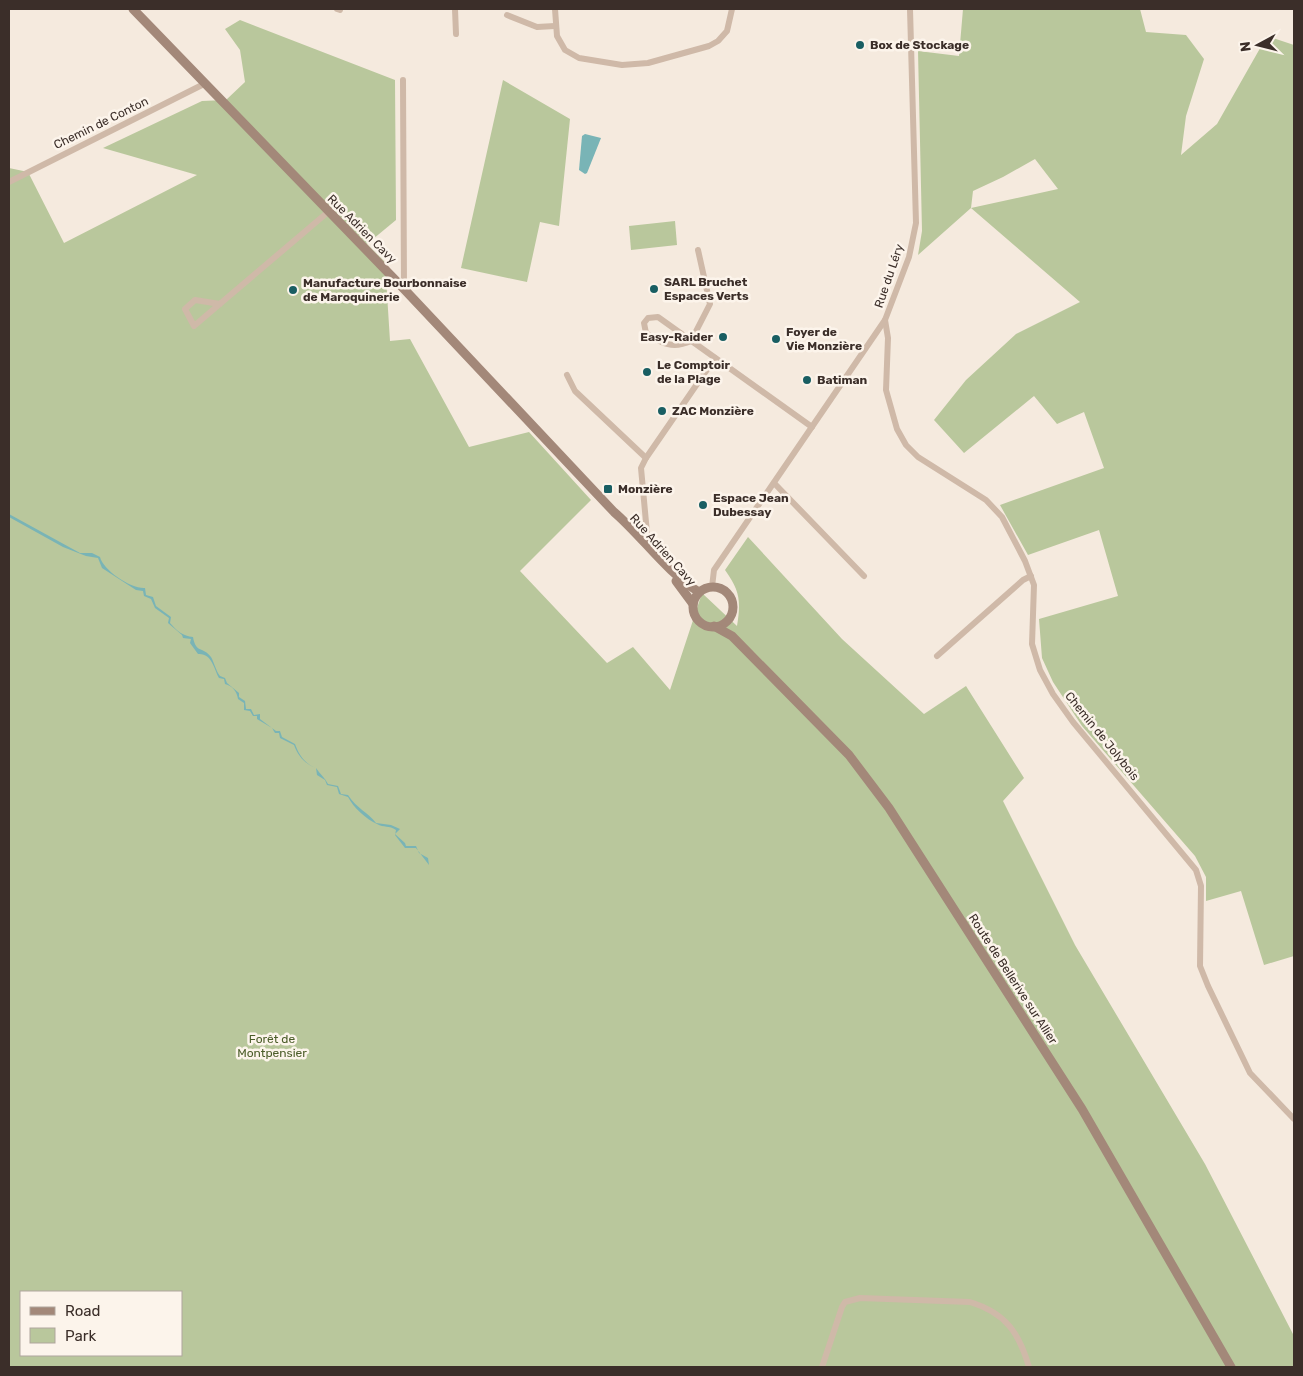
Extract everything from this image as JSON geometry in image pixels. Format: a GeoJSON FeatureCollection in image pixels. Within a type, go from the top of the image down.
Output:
{"type":"FeatureCollection","features":[{"type":"Feature","properties":{"kind":"main road","name":"Rue Adrien Cavy"},"geometry":{"type":"LineString","coordinates":[[133,9],[404,289],[614,512],[684,591],[693,604]]}},
{"type":"Feature","properties":{"kind":"main road","name":"Rue Adrien Cavy"},"geometry":{"type":"LineString","coordinates":[[614,512],[648,544],[683,582],[699,592]]}},
{"type":"Feature","properties":{"kind":"main road"},"geometry":{"type":"LineString","coordinates":[[712,587],[724,590],[732,601],[732,608],[727,620],[714,626],[702,623],[697,619],[693,604],[699,592],[712,587]]}},
{"type":"Feature","properties":{"kind":"main road","name":"Route de Bellerive sur Allier"},"geometry":{"type":"LineString","coordinates":[[727,620],[732,636]]}},
{"type":"Feature","properties":{"kind":"main road","name":"Route de Bellerive sur Allier"},"geometry":{"type":"LineString","coordinates":[[714,626],[732,636],[849,755],[889,808],[1087,1118],[1231,1367]]}},
{"type":"Feature","properties":{"kind":"street"},"geometry":{"type":"LineString","coordinates":[[455,9],[456,34]]}},
{"type":"Feature","properties":{"kind":"street"},"geometry":{"type":"LineString","coordinates":[[555,9],[555,26],[560,43],[573,56],[614,65],[636,65],[709,46],[718,41],[727,31],[732,9]]}},
{"type":"Feature","properties":{"kind":"street","name":"Rue du Léry"},"geometry":{"type":"LineString","coordinates":[[712,587],[714,570],[885,320],[909,257],[916,223],[910,9]]}},
{"type":"Feature","properties":{"kind":"street"},"geometry":{"type":"LineString","coordinates":[[507,15],[537,27],[555,26]]}},
{"type":"Feature","properties":{"kind":"street"},"geometry":{"type":"LineString","coordinates":[[403,80],[404,289]]}},
{"type":"Feature","properties":{"kind":"street","name":"Chemin de Conton"},"geometry":{"type":"LineString","coordinates":[[9,182],[204,84]]}},
{"type":"Feature","properties":{"kind":"street"},"geometry":{"type":"LineString","coordinates":[[220,304],[195,300],[185,309],[194,326],[220,304],[328,212]]}},
{"type":"Feature","properties":{"kind":"street"},"geometry":{"type":"LineString","coordinates":[[698,250],[710,304],[691,341],[678,346],[661,343],[646,333],[644,323],[648,318],[658,317],[691,341],[812,427]]}},
{"type":"Feature","properties":{"kind":"street","name":"Chemin de Jolybois"},"geometry":{"type":"LineString","coordinates":[[885,320],[888,338],[886,390],[897,429],[906,444],[918,457],[983,498],[996,509],[1025,561],[1031,576],[1035,596],[1032,644],[1040,670],[1053,694],[1073,722],[1196,870],[1201,886],[1200,966],[1250,1073],[1294,1119]]}},
{"type":"Feature","properties":{"kind":"street"},"geometry":{"type":"LineString","coordinates":[[648,544],[641,468],[715,358]]}},
{"type":"Feature","properties":{"kind":"street"},"geometry":{"type":"LineString","coordinates":[[567,375],[575,392],[646,458]]}},
{"type":"Feature","properties":{"kind":"street"},"geometry":{"type":"LineString","coordinates":[[774,483],[864,576]]}},
{"type":"Feature","properties":{"kind":"street"},"geometry":{"type":"LineString","coordinates":[[633,529],[645,520]]}},
{"type":"Feature","properties":{"kind":"street"},"geometry":{"type":"LineString","coordinates":[[937,656],[1023,580],[1031,576]]}},
{"type":"Feature","properties":{"kind":"street"},"geometry":{"type":"LineString","coordinates":[[822,1367],[845,1302],[860,1298],[970,1302],[984,1306],[1012,1328],[1022,1343],[1029,1367]]}},
{"type":"Feature","properties":{"kind":"green space"},"geometry":{"type":"Polygon","coordinates":[[[963,9],[1140,9],[1146,32],[1186,35],[1204,59],[1186,116],[1181,155],[1217,124],[1267,36],[1294,45],[1294,956],[1264,965],[1241,891],[1206,901],[1206,877],[1195,856],[1082,726],[1053,682],[1042,658],[1039,619],[1118,596],[1099,530],[1028,555],[1000,505],[1104,468],[1084,412],[1057,424],[1034,396],[964,453],[934,420],[966,380],[1016,334],[1080,302],[971,208],[918,255],[922,231],[918,51],[959,56],[963,9]],[[1035,159],[973,191],[971,208],[1058,189],[1035,159]]]}},
{"type":"Feature","properties":{"kind":"green space","name":"Forêt de Montpensier"},"geometry":{"type":"Polygon","coordinates":[[[240,20],[395,80],[396,220],[367,244],[385,262],[390,341],[410,339],[469,447],[529,432],[591,500],[520,571],[607,663],[633,647],[670,690],[702,593],[737,626],[738,596],[734,584],[725,570],[748,537],[842,639],[924,714],[966,686],[1024,778],[1003,801],[1075,945],[1205,1164],[1294,1336],[1294,1367],[9,1367],[9,168],[28,172],[64,243],[197,175],[103,148],[202,101],[226,100],[245,82],[240,50],[225,29],[240,20]]]}},
{"type":"Feature","properties":{"kind":"green space"},"geometry":{"type":"Polygon","coordinates":[[[503,80],[570,119],[559,226],[540,222],[527,282],[461,268],[503,80]]]}},
{"type":"Feature","properties":{"kind":"green space"},"geometry":{"type":"Polygon","coordinates":[[[675,221],[677,245],[631,250],[629,226],[675,221]]]}},
{"type":"Feature","properties":{"kind":"water"},"geometry":{"type":"Polygon","coordinates":[[[585,134],[601,138],[585,174],[579,170],[582,136],[585,134]]]}},
{"type":"Feature","properties":{"kind":"water"},"geometry":{"type":"Polygon","coordinates":[[[9,514],[80,553],[92,553],[100,557],[106,567],[118,578],[132,585],[145,588],[146,595],[153,597],[156,606],[171,617],[170,623],[178,631],[193,637],[196,646],[211,657],[220,676],[225,678],[227,683],[239,693],[239,697],[245,701],[246,709],[251,709],[254,715],[260,714],[260,719],[272,728],[257,719],[257,716],[253,716],[250,711],[244,710],[244,703],[238,699],[236,692],[232,688],[225,684],[224,679],[219,678],[209,659],[203,654],[198,654],[190,643],[191,639],[183,638],[168,623],[169,618],[155,608],[151,599],[144,596],[143,591],[136,590],[102,568],[98,558],[86,556],[63,547],[9,517],[9,514]]]}},
{"type":"Feature","properties":{"kind":"water"},"geometry":{"type":"Polygon","coordinates":[[[272,728],[280,731],[282,737],[295,744],[303,759],[316,768],[308,764],[302,759],[298,753],[294,745],[280,738],[279,733],[275,733],[272,728]]]}},
{"type":"Feature","properties":{"kind":"water"},"geometry":{"type":"Polygon","coordinates":[[[316,768],[325,780],[317,775],[316,768]]]}},
{"type":"Feature","properties":{"kind":"water"},"geometry":{"type":"Polygon","coordinates":[[[325,780],[328,784],[338,786],[341,794],[348,795],[376,823],[391,825],[400,829],[395,834],[396,830],[393,828],[380,825],[369,820],[348,797],[339,794],[337,787],[327,785],[325,780]]]}},
{"type":"Feature","properties":{"kind":"water"},"geometry":{"type":"Polygon","coordinates":[[[395,834],[406,846],[416,846],[418,851],[416,848],[405,848],[395,834]]]}},
{"type":"Feature","properties":{"kind":"water"},"geometry":{"type":"Polygon","coordinates":[[[420,854],[428,858],[429,865],[420,854]]]}},
{"type":"Feature","properties":{"kind":"place","name":"Box de Stockage"},"geometry":{"type":"Point","coordinates":[860,45]}},
{"type":"Feature","properties":{"kind":"place","name":"SARL Bruchet Espaces Verts"},"geometry":{"type":"Point","coordinates":[654,289]}},
{"type":"Feature","properties":{"kind":"place","name":"Manufacture Bourbonnaise de Maroquinerie"},"geometry":{"type":"Point","coordinates":[293,290]}},
{"type":"Feature","properties":{"kind":"place","name":"Easy-Raider"},"geometry":{"type":"Point","coordinates":[723,337]}},
{"type":"Feature","properties":{"kind":"place","name":"Foyer de Vie Monzière"},"geometry":{"type":"Point","coordinates":[776,339]}},
{"type":"Feature","properties":{"kind":"place","name":"Le Comptoir de la Plage"},"geometry":{"type":"Point","coordinates":[647,372]}},
{"type":"Feature","properties":{"kind":"place","name":"Batiman"},"geometry":{"type":"Point","coordinates":[807,380]}},
{"type":"Feature","properties":{"kind":"place","name":"ZAC Monzière"},"geometry":{"type":"Point","coordinates":[662,411]}},
{"type":"Feature","properties":{"kind":"place","name":"Monzière"},"geometry":{"type":"Point","coordinates":[608,489]}},
{"type":"Feature","properties":{"kind":"place","name":"Espace Jean Dubessay"},"geometry":{"type":"Point","coordinates":[703,505]}}]}
